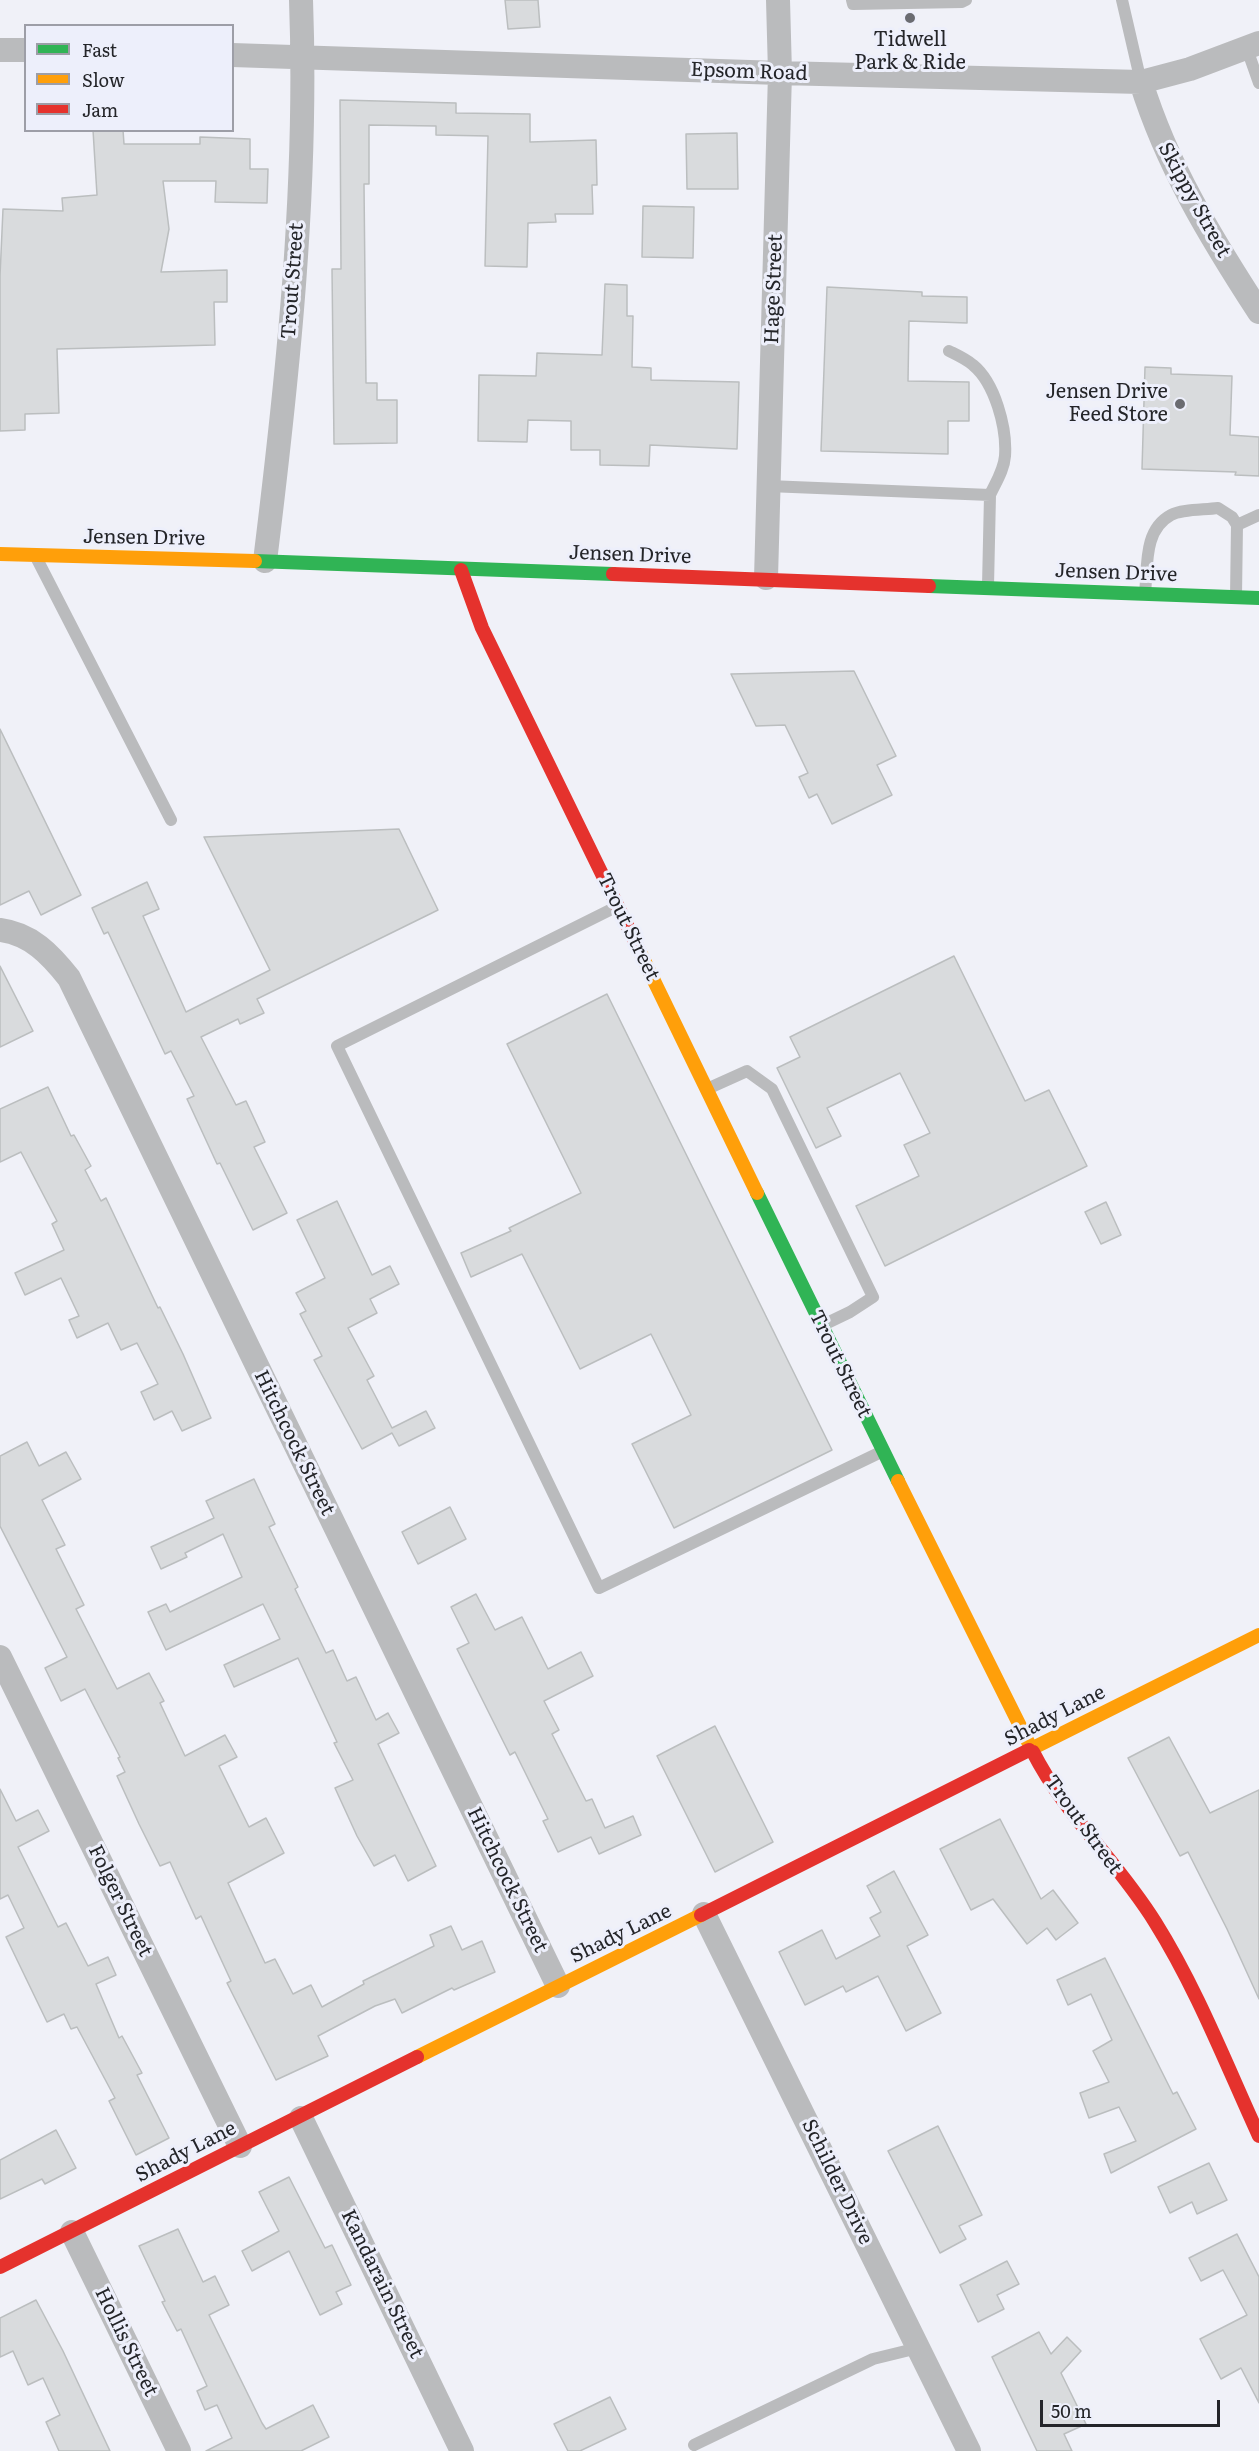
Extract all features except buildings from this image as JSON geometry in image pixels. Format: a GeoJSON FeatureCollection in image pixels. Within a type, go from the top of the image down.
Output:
{"type":"FeatureCollection","features":[{"type":"Feature","properties":{"kind":"street","name":"Trout Street"},"geometry":{"type":"LineString","coordinates":[[265,561],[285,400],[297,212],[302,57],[301,0]]}},
{"type":"Feature","properties":{"kind":"street","name":"Hage Street"},"geometry":{"type":"LineString","coordinates":[[766,578],[780,73],[778,0]]}},
{"type":"Feature","properties":{"kind":"street","name":"Epsom Road"},"geometry":{"type":"LineString","coordinates":[[234,55],[1141,82],[1190,69],[1253,46]]}},
{"type":"Feature","properties":{"kind":"street"},"geometry":{"type":"LineString","coordinates":[[0,50],[24,50]]}},
{"type":"Feature","properties":{"kind":"street","name":"Skippy Street"},"geometry":{"type":"LineString","coordinates":[[1141,82],[1155,127],[1191,204],[1259,312]]}},
{"type":"Feature","properties":{"kind":"street","name":"Jensen Drive"},"geometry":{"type":"LineString","coordinates":[[0,554],[766,578],[1259,598]]}},
{"type":"Feature","properties":{"kind":"street","name":"Trout Street"},"geometry":{"type":"LineString","coordinates":[[461,570],[482,628],[883,1451],[1033,1749],[1061,1803],[1154,1921],[1175,1957],[1259,2136]]}},
{"type":"Feature","properties":{"kind":"street","name":"Hitchcock Street"},"geometry":{"type":"LineString","coordinates":[[0,930],[19,934],[37,944],[53,957],[69,978],[558,1986]]}},
{"type":"Feature","properties":{"kind":"street","name":"Shady Lane"},"geometry":{"type":"LineString","coordinates":[[0,2267],[240,2146],[301,2118],[558,1986],[1259,1635]]}},
{"type":"Feature","properties":{"kind":"street","name":"Folger Street"},"geometry":{"type":"LineString","coordinates":[[0,1657],[240,2146]]}},
{"type":"Feature","properties":{"kind":"street","name":"Schilder Drive"},"geometry":{"type":"LineString","coordinates":[[704,1914],[969,2451]]}},
{"type":"Feature","properties":{"kind":"street","name":"Kandarain Street"},"geometry":{"type":"LineString","coordinates":[[301,2118],[462,2451]]}},
{"type":"Feature","properties":{"kind":"street","name":"Hollis Street"},"geometry":{"type":"LineString","coordinates":[[72,2232],[179,2451]]}},
{"type":"Feature","properties":{"kind":"lane"},"geometry":{"type":"LineString","coordinates":[[852,0],[853,4],[962,2],[966,0]]}},
{"type":"Feature","properties":{"kind":"lane"},"geometry":{"type":"LineString","coordinates":[[1122,0],[1141,82]]}},
{"type":"Feature","properties":{"kind":"lane"},"geometry":{"type":"LineString","coordinates":[[1253,46],[1259,83]]}},
{"type":"Feature","properties":{"kind":"lane"},"geometry":{"type":"LineString","coordinates":[[949,351],[973,365],[986,380],[1002,422],[1005,455],[1001,474],[990,495],[988,587]]}},
{"type":"Feature","properties":{"kind":"lane"},"geometry":{"type":"LineString","coordinates":[[768,486],[990,495]]}},
{"type":"Feature","properties":{"kind":"lane"},"geometry":{"type":"LineString","coordinates":[[1145,594],[1150,539],[1154,531],[1172,514],[1218,508],[1232,517],[1237,525],[1236,597]]}},
{"type":"Feature","properties":{"kind":"lane"},"geometry":{"type":"LineString","coordinates":[[1237,525],[1259,516]]}},
{"type":"Feature","properties":{"kind":"lane"},"geometry":{"type":"LineString","coordinates":[[35,555],[171,820]]}},
{"type":"Feature","properties":{"kind":"lane"},"geometry":{"type":"LineString","coordinates":[[617,906],[337,1046],[599,1588],[883,1451]]}},
{"type":"Feature","properties":{"kind":"lane"},"geometry":{"type":"LineString","coordinates":[[707,1089],[747,1071],[772,1089],[863,1276],[873,1297],[822,1326]]}},
{"type":"Feature","properties":{"kind":"lane"},"geometry":{"type":"LineString","coordinates":[[694,2445],[873,2359],[918,2348]]}},
{"type":"Feature","properties":{"kind":"traffic: fast"},"geometry":{"type":"LineString","coordinates":[[255,561],[613,574]]}},
{"type":"Feature","properties":{"kind":"traffic: fast"},"geometry":{"type":"LineString","coordinates":[[929,586],[1259,598]]}},
{"type":"Feature","properties":{"kind":"traffic: fast"},"geometry":{"type":"LineString","coordinates":[[757,1193],[898,1481]]}},
{"type":"Feature","properties":{"kind":"traffic: slow"},"geometry":{"type":"LineString","coordinates":[[0,554],[255,561]]}},
{"type":"Feature","properties":{"kind":"traffic: slow"},"geometry":{"type":"LineString","coordinates":[[640,952],[757,1193]]}},
{"type":"Feature","properties":{"kind":"traffic: slow"},"geometry":{"type":"LineString","coordinates":[[898,1481],[1033,1752]]}},
{"type":"Feature","properties":{"kind":"traffic: slow"},"geometry":{"type":"LineString","coordinates":[[1029,1750],[1259,1635]]}},
{"type":"Feature","properties":{"kind":"traffic: slow"},"geometry":{"type":"LineString","coordinates":[[417,2057],[701,1915]]}},
{"type":"Feature","properties":{"kind":"traffic: jam"},"geometry":{"type":"LineString","coordinates":[[461,570],[482,628],[640,952]]}},
{"type":"Feature","properties":{"kind":"traffic: jam"},"geometry":{"type":"LineString","coordinates":[[613,574],[929,586]]}},
{"type":"Feature","properties":{"kind":"traffic: jam"},"geometry":{"type":"LineString","coordinates":[[701,1915],[1029,1750]]}},
{"type":"Feature","properties":{"kind":"traffic: jam"},"geometry":{"type":"LineString","coordinates":[[1033,1752],[1060,1797],[1125,1879],[1170,1947],[1210,2027],[1259,2136]]}},
{"type":"Feature","properties":{"kind":"traffic: jam"},"geometry":{"type":"LineString","coordinates":[[0,2267],[417,2057]]}},
{"type":"Feature","properties":{"kind":"place","name":"Tidwell Park & Ride"},"geometry":{"type":"Point","coordinates":[910,18]}},
{"type":"Feature","properties":{"kind":"place","name":"Jensen Drive Feed Store"},"geometry":{"type":"Point","coordinates":[1180,404]}}]}
